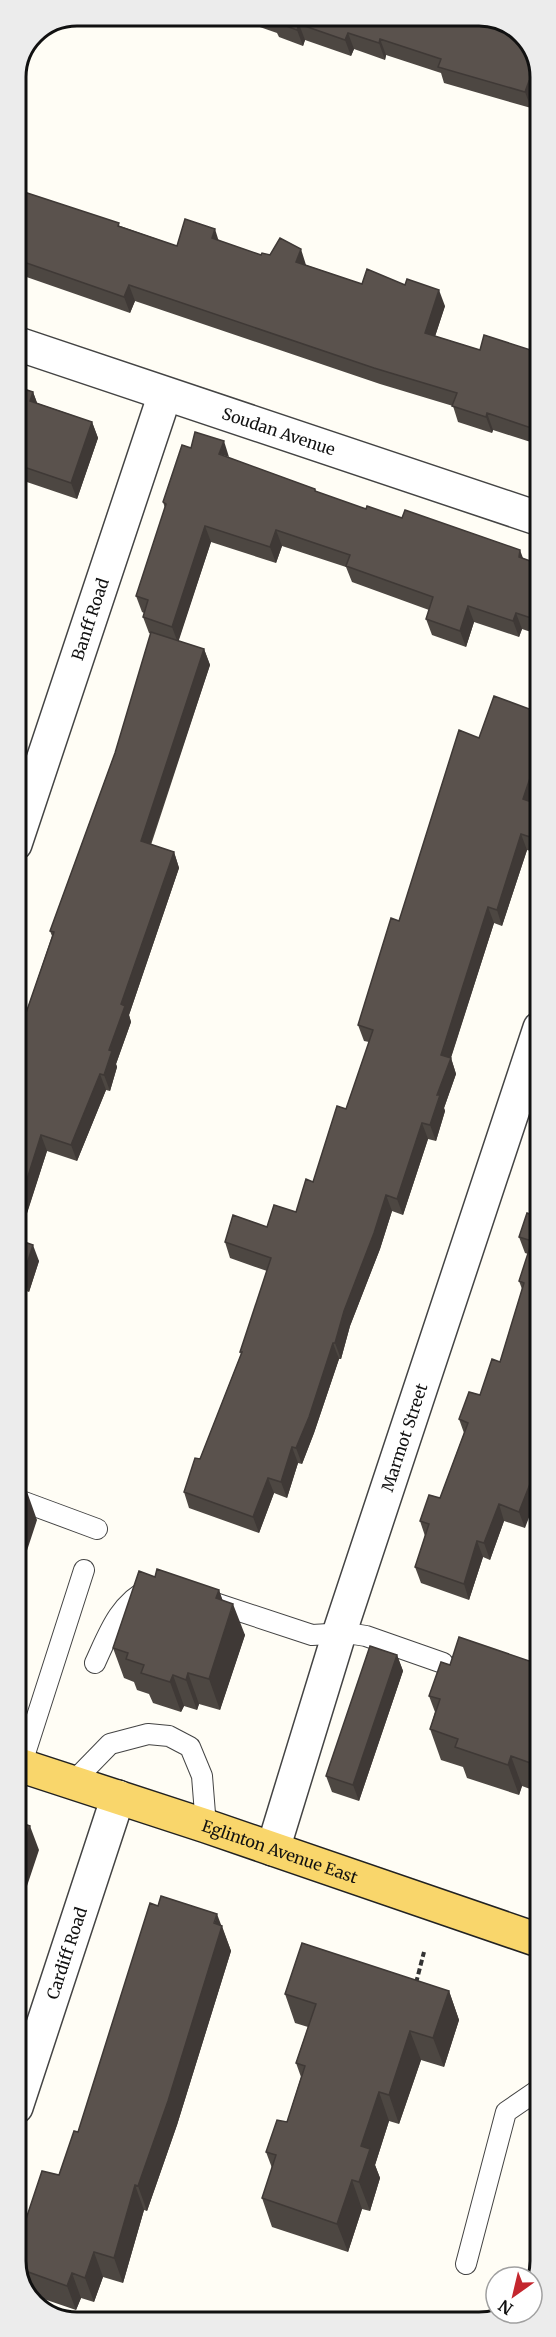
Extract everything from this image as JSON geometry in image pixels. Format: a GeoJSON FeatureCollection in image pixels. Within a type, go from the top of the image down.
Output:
{"type":"FeatureCollection","features":[{"type":"Feature","properties":{"kind":"main road","name":"Eglinton Avenue East"},"geometry":{"type":"LineString","coordinates":[[26,1768],[206,1826],[530,1937]]}},
{"type":"Feature","properties":{"kind":"street","name":"Soudan Avenue"},"geometry":{"type":"LineString","coordinates":[[26,347],[530,516]]}},
{"type":"Feature","properties":{"kind":"street","name":"Banff Road"},"geometry":{"type":"LineString","coordinates":[[26,811],[165,394]]}},
{"type":"Feature","properties":{"kind":"street","name":"Marmot Street"},"geometry":{"type":"LineString","coordinates":[[273,1849],[339,1634],[530,1058]]}},
{"type":"Feature","properties":{"kind":"street","name":"Cardiff Road"},"geometry":{"type":"LineString","coordinates":[[26,2078],[118,1797]]}},
{"type":"Feature","properties":{"kind":"lane"},"geometry":{"type":"LineString","coordinates":[[26,1503],[97,1529]]}},
{"type":"Feature","properties":{"kind":"lane"},"geometry":{"type":"LineString","coordinates":[[26,1741],[84,1570]]}},
{"type":"Feature","properties":{"kind":"lane"},"geometry":{"type":"LineString","coordinates":[[95,1663],[118,1614],[138,1594],[149,1589],[170,1588]]}},
{"type":"Feature","properties":{"kind":"lane"},"geometry":{"type":"LineString","coordinates":[[192,1595],[312,1635],[366,1636],[443,1662]]}},
{"type":"Feature","properties":{"kind":"lane"},"geometry":{"type":"LineString","coordinates":[[72,1783],[110,1744],[148,1734],[169,1736],[190,1747],[202,1776],[206,1826]]}},
{"type":"Feature","properties":{"kind":"lane"},"geometry":{"type":"LineString","coordinates":[[466,2264],[506,2112],[530,2096]]}},
{"type":"Feature","properties":{"kind":"path"},"geometry":{"type":"LineString","coordinates":[[413,1994],[424,1952]]}},
{"type":"Feature","properties":{"kind":"building"},"geometry":{"type":"Polygon","coordinates":[[[286,26],[298,26],[297,30],[286,26]]]}},
{"type":"Feature","properties":{"kind":"building"},"geometry":{"type":"Polygon","coordinates":[[[305,26],[490,26],[508,34],[524,51],[530,66],[530,81],[525,92],[438,67],[441,59],[380,39],[379,43],[348,33],[345,40],[305,26]]]}},
{"type":"Feature","properties":{"kind":"building"},"geometry":{"type":"Polygon","coordinates":[[[26,193],[119,223],[118,226],[177,246],[185,219],[215,229],[212,238],[261,255],[262,253],[270,255],[280,238],[301,249],[296,262],[362,284],[367,269],[405,285],[407,279],[439,290],[425,333],[480,350],[484,335],[530,350],[530,428],[487,413],[486,417],[452,406],[457,393],[374,368],[129,285],[124,297],[26,263],[26,193]]]}},
{"type":"Feature","properties":{"kind":"building"},"geometry":{"type":"Polygon","coordinates":[[[26,390],[33,392],[30,401],[92,422],[71,483],[26,468],[26,390]]]}},
{"type":"Feature","properties":{"kind":"building"},"geometry":{"type":"Polygon","coordinates":[[[195,432],[224,441],[219,454],[315,489],[315,491],[366,509],[367,506],[402,518],[405,510],[520,550],[519,557],[530,561],[530,618],[516,613],[513,621],[468,606],[460,631],[426,619],[433,597],[346,566],[350,555],[276,530],[270,547],[205,526],[172,627],[143,617],[148,600],[136,596],[166,504],[163,502],[182,445],[191,448],[195,432]]]}},
{"type":"Feature","properties":{"kind":"building"},"geometry":{"type":"Polygon","coordinates":[[[151,632],[204,649],[141,841],[174,852],[121,1004],[125,1006],[109,1050],[112,1051],[104,1075],[100,1074],[71,1145],[41,1135],[26,1182],[26,1013],[54,932],[50,931],[115,753],[151,632]]]}},
{"type":"Feature","properties":{"kind":"building"},"geometry":{"type":"Polygon","coordinates":[[[494,696],[530,709],[530,778],[523,799],[530,801],[530,837],[521,834],[497,910],[488,907],[441,1055],[451,1058],[437,1095],[440,1095],[430,1125],[422,1123],[397,1199],[386,1195],[309,1417],[296,1448],[292,1447],[281,1482],[268,1478],[253,1517],[184,1492],[195,1458],[200,1459],[242,1352],[240,1352],[271,1258],[225,1242],[233,1215],[267,1227],[274,1205],[296,1212],[306,1179],[313,1182],[337,1106],[346,1109],[373,1030],[358,1025],[391,918],[399,921],[459,730],[479,738],[494,696]]]}},
{"type":"Feature","properties":{"kind":"building"},"geometry":{"type":"Polygon","coordinates":[[[527,1213],[530,1214],[530,1240],[519,1237],[527,1213]]]}},
{"type":"Feature","properties":{"kind":"building"},"geometry":{"type":"Polygon","coordinates":[[[26,1243],[33,1245],[26,1267],[26,1243]]]}},
{"type":"Feature","properties":{"kind":"building"},"geometry":{"type":"Polygon","coordinates":[[[530,1247],[530,1484],[519,1512],[499,1504],[484,1543],[477,1541],[464,1584],[415,1567],[429,1524],[420,1521],[429,1495],[440,1498],[468,1423],[459,1419],[469,1392],[480,1395],[492,1359],[500,1362],[524,1283],[519,1281],[530,1247]]]}},
{"type":"Feature","properties":{"kind":"building"},"geometry":{"type":"Polygon","coordinates":[[[157,1569],[219,1590],[216,1598],[233,1604],[209,1679],[188,1673],[186,1680],[173,1675],[170,1682],[141,1673],[144,1665],[126,1659],[128,1653],[113,1648],[139,1571],[155,1577],[157,1569]]]}},
{"type":"Feature","properties":{"kind":"building"},"geometry":{"type":"Polygon","coordinates":[[[459,1637],[530,1661],[530,1763],[511,1756],[508,1765],[455,1747],[458,1739],[430,1729],[440,1699],[429,1696],[441,1662],[450,1665],[459,1637]]]}},
{"type":"Feature","properties":{"kind":"building"},"geometry":{"type":"Polygon","coordinates":[[[370,1646],[397,1655],[353,1785],[326,1776],[370,1646]]]}},
{"type":"Feature","properties":{"kind":"building"},"geometry":{"type":"Polygon","coordinates":[[[26,1825],[30,1826],[26,1838],[26,1825]]]}},
{"type":"Feature","properties":{"kind":"building"},"geometry":{"type":"Polygon","coordinates":[[[161,1896],[217,1914],[214,1923],[222,1926],[168,2101],[138,2186],[135,2185],[114,2258],[94,2252],[85,2278],[72,2273],[67,2286],[26,2271],[26,2219],[42,2171],[59,2175],[74,2131],[78,2132],[150,1903],[158,1906],[161,1896]]]}},
{"type":"Feature","properties":{"kind":"building"},"geometry":{"type":"Polygon","coordinates":[[[302,1943],[449,1991],[433,2038],[410,2031],[389,2095],[379,2092],[361,2146],[370,2149],[359,2182],[352,2180],[337,2224],[262,2198],[276,2155],[266,2152],[277,2120],[287,2122],[305,2066],[296,2063],[316,2004],[285,1994],[302,1943]]]}}]}
